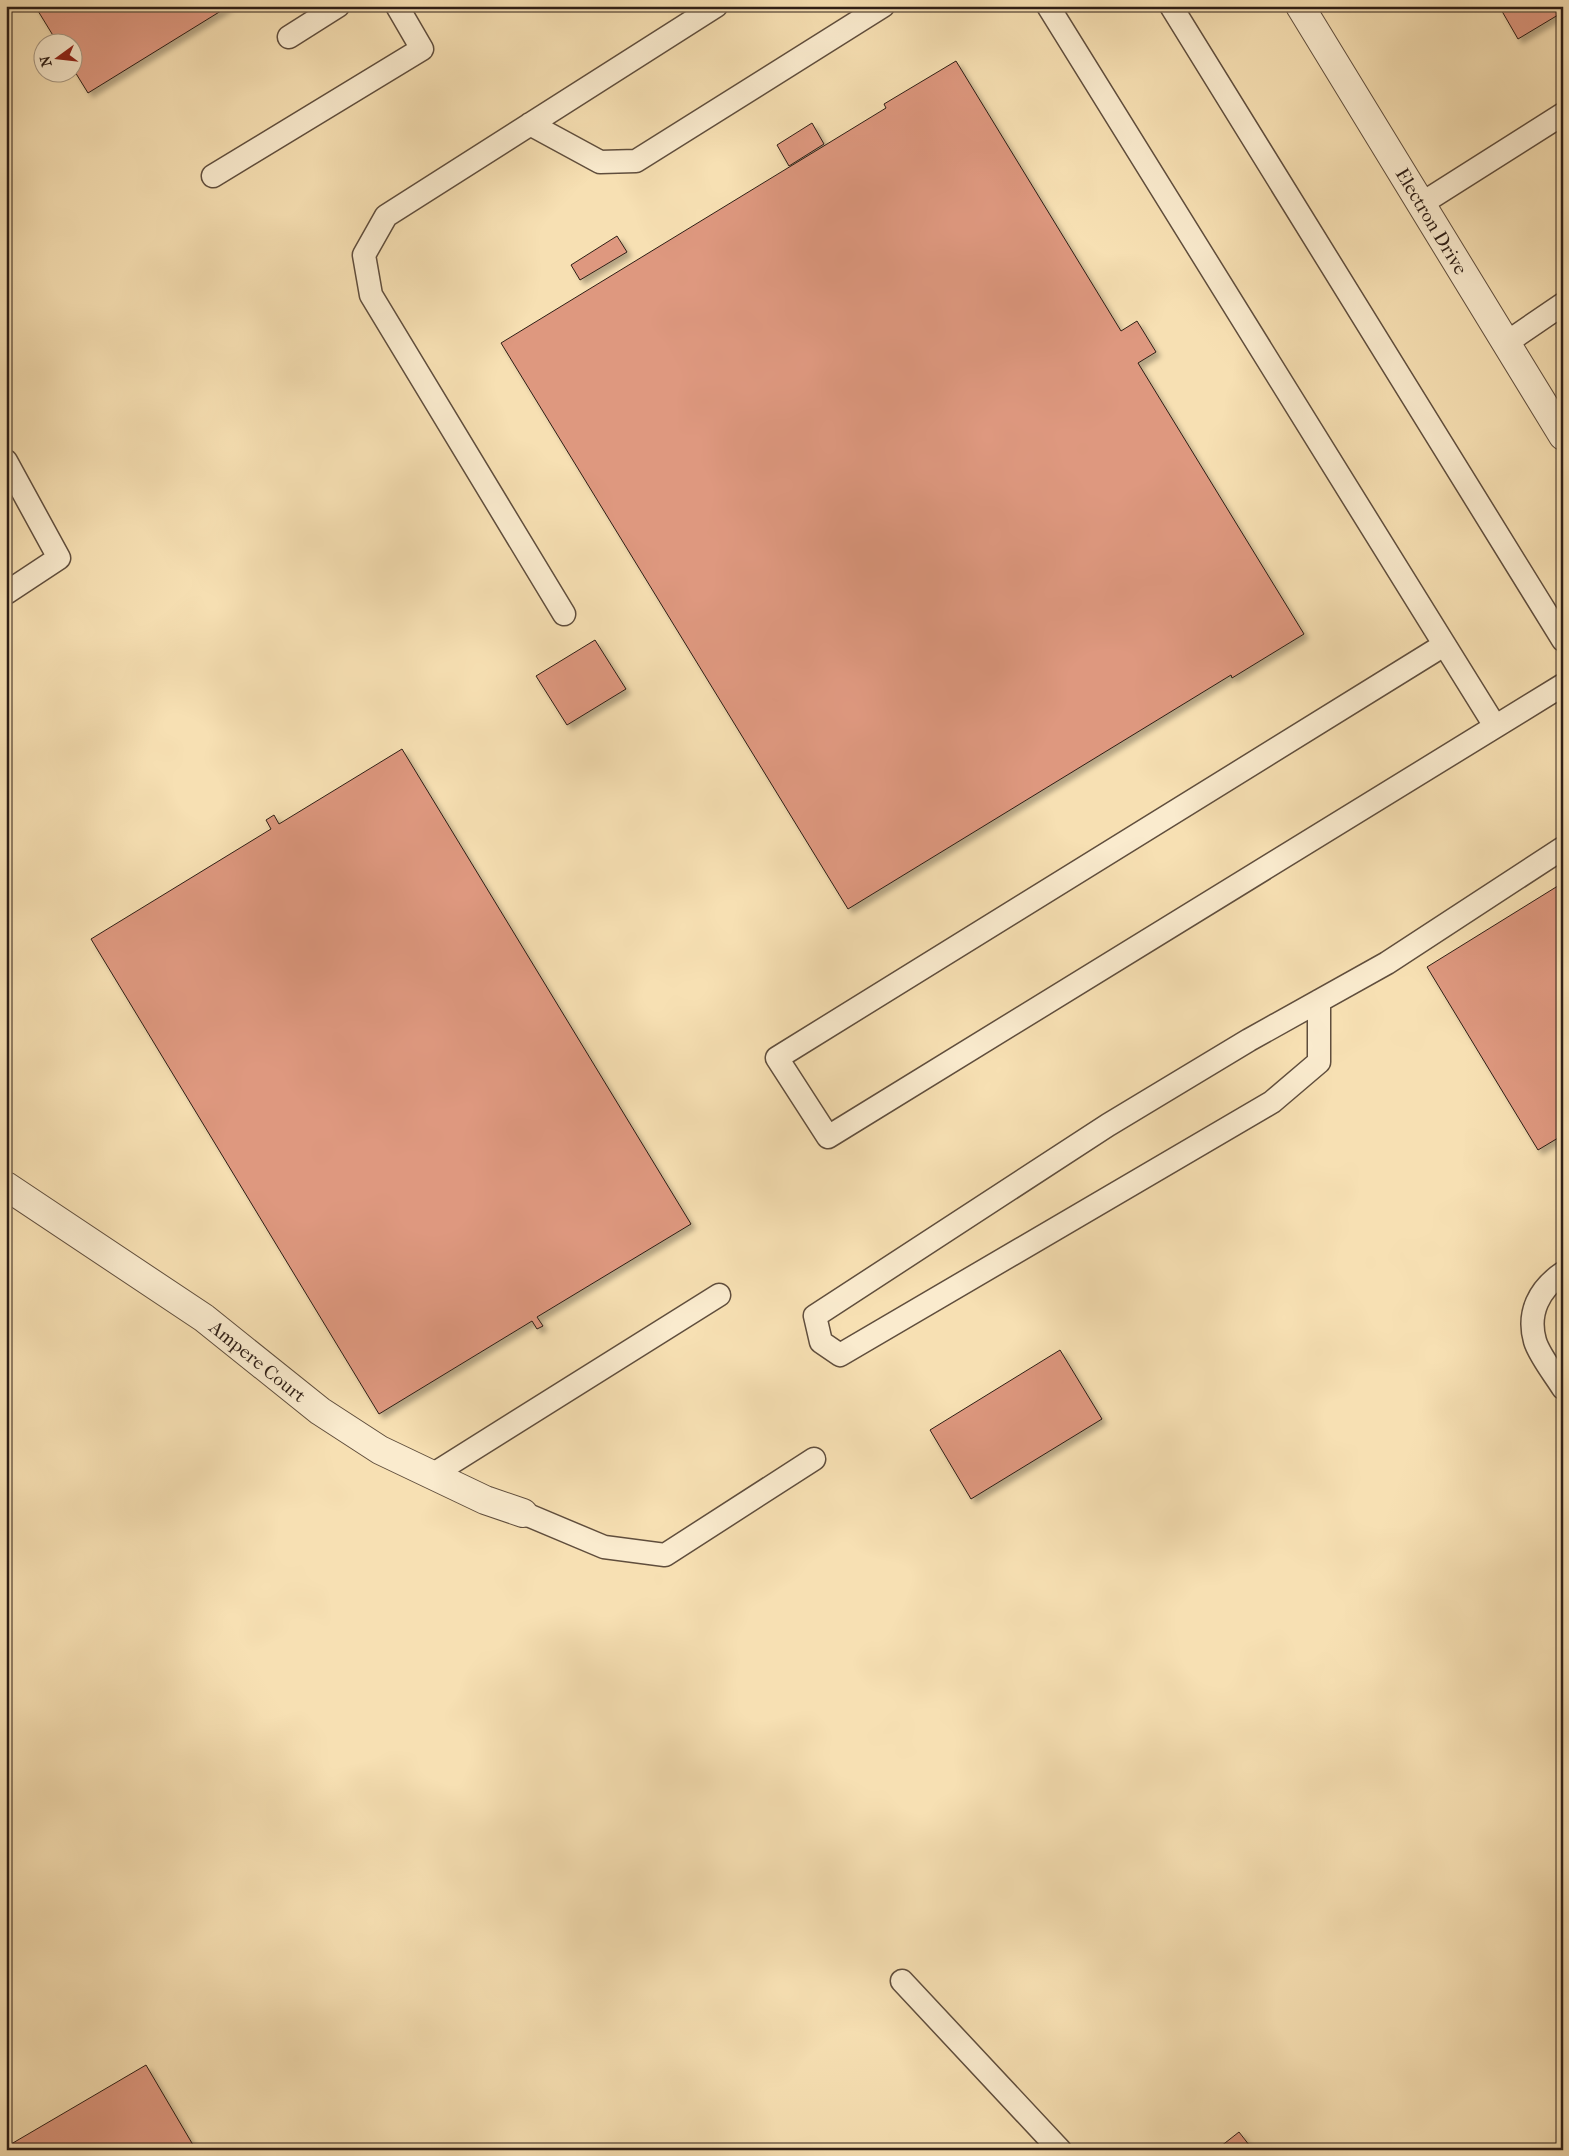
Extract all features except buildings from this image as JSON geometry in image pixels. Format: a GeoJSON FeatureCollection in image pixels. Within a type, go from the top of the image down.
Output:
{"type":"FeatureCollection","features":[{"type":"Feature","properties":{"kind":"street","name":"Electron Drive"},"geometry":{"type":"LineString","coordinates":[[1300,6],[1563,436]]}},
{"type":"Feature","properties":{"kind":"street","name":"Ampere Court"},"geometry":{"type":"LineString","coordinates":[[6,1186],[204,1318],[320,1411],[380,1450],[484,1500],[523,1513]]}},
{"type":"Feature","properties":{"kind":"lane"},"geometry":{"type":"LineString","coordinates":[[290,37],[338,6]]}},
{"type":"Feature","properties":{"kind":"lane"},"geometry":{"type":"LineString","coordinates":[[213,176],[422,49],[396,6]]}},
{"type":"Feature","properties":{"kind":"lane"},"geometry":{"type":"LineString","coordinates":[[564,614],[371,295],[364,255],[386,216],[716,6]]}},
{"type":"Feature","properties":{"kind":"lane"},"geometry":{"type":"LineString","coordinates":[[530,124],[600,162],[636,161],[883,6]]}},
{"type":"Feature","properties":{"kind":"lane"},"geometry":{"type":"LineString","coordinates":[[1048,6],[1495,726]]}},
{"type":"Feature","properties":{"kind":"lane"},"geometry":{"type":"LineString","coordinates":[[1171,6],[1563,640]]}},
{"type":"Feature","properties":{"kind":"lane"},"geometry":{"type":"LineString","coordinates":[[1421,204],[1563,114]]}},
{"type":"Feature","properties":{"kind":"lane"},"geometry":{"type":"LineString","coordinates":[[1506,343],[1563,304]]}},
{"type":"Feature","properties":{"kind":"lane"},"geometry":{"type":"LineString","coordinates":[[6,461],[60,558],[6,593]]}},
{"type":"Feature","properties":{"kind":"lane"},"geometry":{"type":"LineString","coordinates":[[1444,645],[777,1058],[828,1136],[1563,685]]}},
{"type":"Feature","properties":{"kind":"lane"},"geometry":{"type":"LineString","coordinates":[[1320,1001],[1319,1062],[1272,1102],[840,1355],[821,1342],[815,1316],[1108,1125],[1320,1001],[1387,963],[1563,848]]}},
{"type":"Feature","properties":{"kind":"lane"},"geometry":{"type":"LineString","coordinates":[[1563,1273],[1543,1290],[1534,1307],[1532,1324],[1535,1342],[1563,1388]]}},
{"type":"Feature","properties":{"kind":"lane"},"geometry":{"type":"LineString","coordinates":[[432,1474],[719,1295]]}},
{"type":"Feature","properties":{"kind":"lane"},"geometry":{"type":"LineString","coordinates":[[523,1513],[604,1547],[665,1555],[814,1459]]}},
{"type":"Feature","properties":{"kind":"lane"},"geometry":{"type":"LineString","coordinates":[[902,1981],[1060,2150]]}}]}
